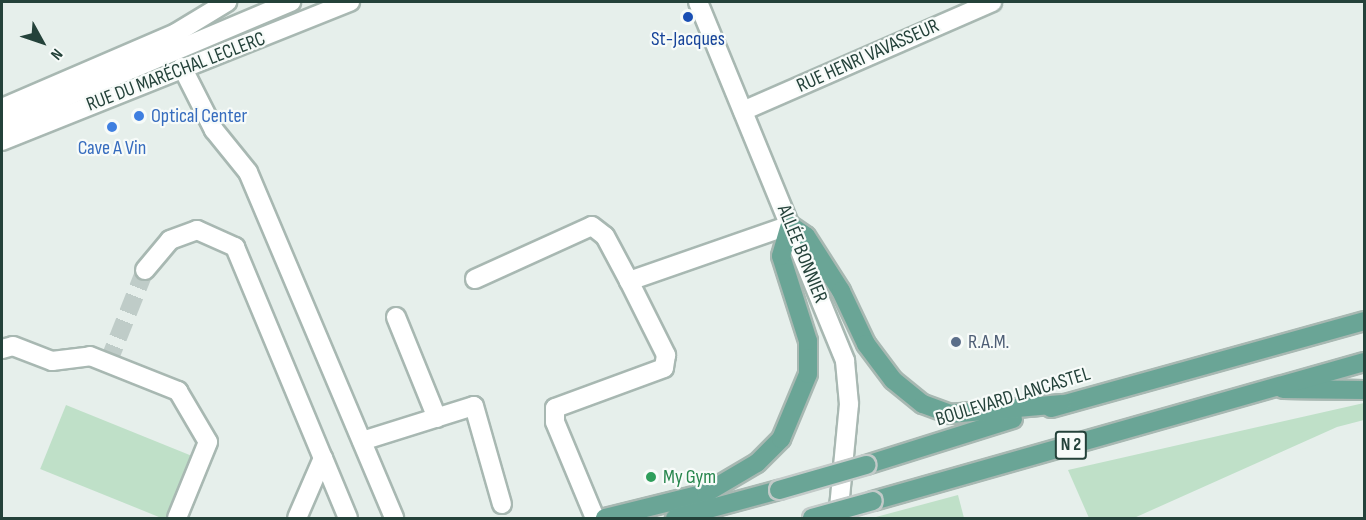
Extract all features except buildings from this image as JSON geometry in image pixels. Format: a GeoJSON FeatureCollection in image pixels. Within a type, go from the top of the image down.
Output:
{"type":"FeatureCollection","features":[{"type":"Feature","properties":{"kind":"main road"},"geometry":{"type":"LineString","coordinates":[[605,519],[706,493],[757,463],[781,439],[808,374],[808,341],[781,256],[790,225],[806,236],[841,291],[866,344],[892,380],[923,404],[950,414],[1062,404]]}},
{"type":"Feature","properties":{"kind":"main road","name":"BOULEVARD LANCASTEL"},"geometry":{"type":"LineString","coordinates":[[675,519],[866,465],[1062,404],[1365,321]]}},
{"type":"Feature","properties":{"kind":"main road","name":"N 2"},"geometry":{"type":"LineString","coordinates":[[812,519],[1365,362]]}},
{"type":"Feature","properties":{"kind":"main road"},"geometry":{"type":"LineString","coordinates":[[1269,388],[1365,390]]}},
{"type":"Feature","properties":{"kind":"street","name":"RUE DU MARÉCHAL LECLERC"},"geometry":{"type":"LineString","coordinates":[[3,102],[176,33],[227,2]]}},
{"type":"Feature","properties":{"kind":"street","name":"RUE DU MARÉCHAL LECLERC"},"geometry":{"type":"LineString","coordinates":[[2,124],[291,2]]}},
{"type":"Feature","properties":{"kind":"street","name":"RUE DU MARÉCHAL LECLERC"},"geometry":{"type":"LineString","coordinates":[[2,141],[182,67],[350,2]]}},
{"type":"Feature","properties":{"kind":"street","name":"ALLÉE BONNIER"},"geometry":{"type":"LineString","coordinates":[[698,2],[845,361],[849,404],[838,519]]}},
{"type":"Feature","properties":{"kind":"street","name":"RUE HENRI VAVASSEUR"},"geometry":{"type":"LineString","coordinates":[[743,111],[992,2]]}},
{"type":"Feature","properties":{"kind":"street"},"geometry":{"type":"LineString","coordinates":[[182,67],[214,130],[248,172],[394,519]]}},
{"type":"Feature","properties":{"kind":"street"},"geometry":{"type":"LineString","coordinates":[[628,281],[790,225]]}},
{"type":"Feature","properties":{"kind":"street"},"geometry":{"type":"LineString","coordinates":[[475,279],[592,226],[605,236],[666,355],[664,368],[555,408],[555,422],[595,519]]}},
{"type":"Feature","properties":{"kind":"street"},"geometry":{"type":"LineString","coordinates":[[145,270],[170,240],[197,230],[235,247],[348,519]]}},
{"type":"Feature","properties":{"kind":"street"},"geometry":{"type":"LineString","coordinates":[[396,317],[438,418]]}},
{"type":"Feature","properties":{"kind":"street"},"geometry":{"type":"LineString","coordinates":[[2,349],[13,346],[52,361],[90,356],[178,391],[208,442],[177,519]]}},
{"type":"Feature","properties":{"kind":"street"},"geometry":{"type":"LineString","coordinates":[[362,441],[474,406],[502,504]]}},
{"type":"Feature","properties":{"kind":"street"},"geometry":{"type":"LineString","coordinates":[[297,519],[323,458]]}},
{"type":"Feature","properties":{"kind":"green space"},"geometry":{"type":"Polygon","coordinates":[[[1364,403],[1364,420],[1337,427],[1134,518],[1089,518],[1068,470],[1364,403]]]}},
{"type":"Feature","properties":{"kind":"green space"},"geometry":{"type":"Polygon","coordinates":[[[66,405],[192,456],[167,518],[161,518],[40,469],[66,405]]]}},
{"type":"Feature","properties":{"kind":"green space"},"geometry":{"type":"Polygon","coordinates":[[[958,495],[964,518],[876,518],[876,517],[958,495]]]}},
{"type":"Feature","properties":{"kind":"tunnel"},"geometry":{"type":"LineString","coordinates":[[108,363],[145,270]]}},
{"type":"Feature","properties":{"kind":"place","name":"St-Jacques"},"geometry":{"type":"Point","coordinates":[688,17]}},
{"type":"Feature","properties":{"kind":"place","name":"Optical Center"},"geometry":{"type":"Point","coordinates":[139,116]}},
{"type":"Feature","properties":{"kind":"place","name":"Cave A Vin"},"geometry":{"type":"Point","coordinates":[112,127]}},
{"type":"Feature","properties":{"kind":"place","name":"R.A.M."},"geometry":{"type":"Point","coordinates":[956,342]}},
{"type":"Feature","properties":{"kind":"place","name":"My Gym"},"geometry":{"type":"Point","coordinates":[651,477]}}]}
